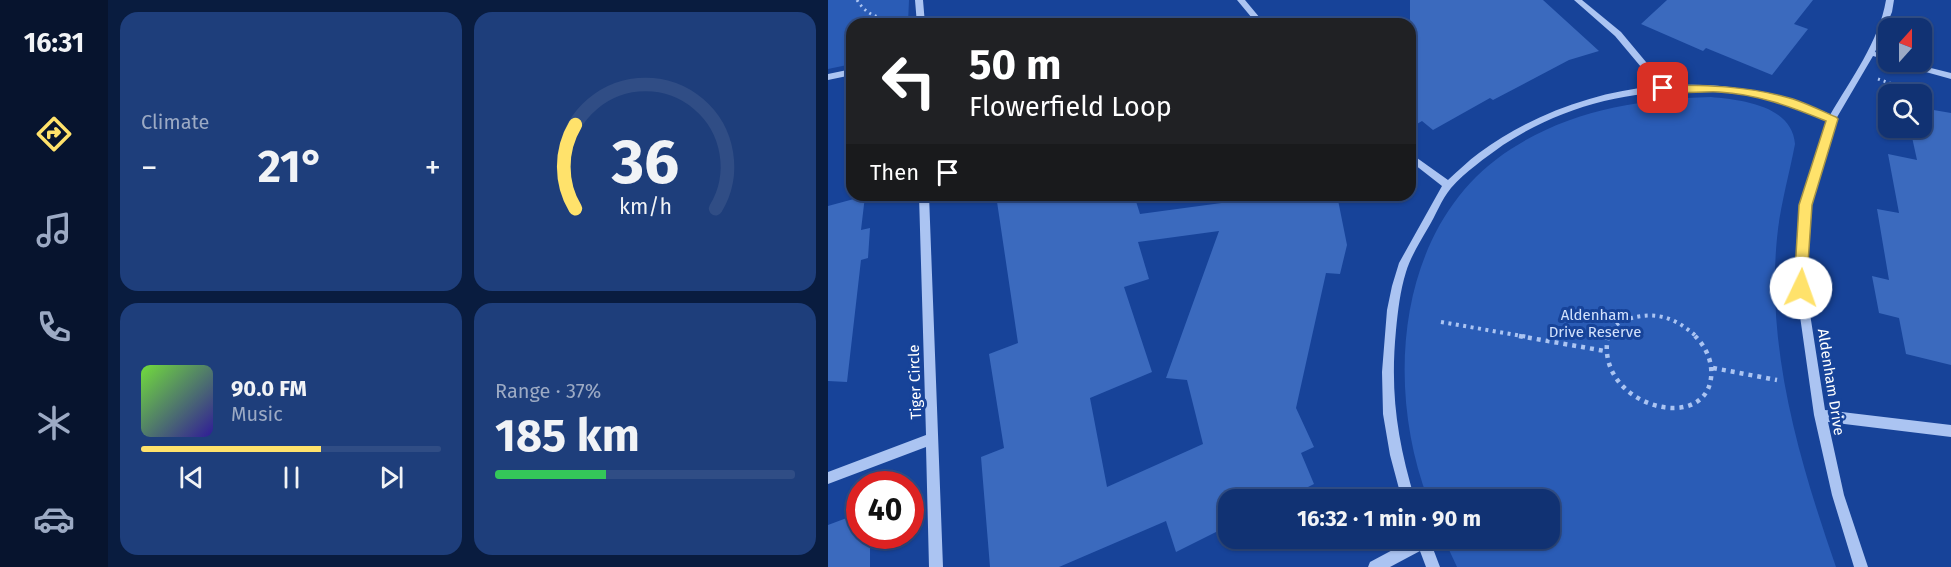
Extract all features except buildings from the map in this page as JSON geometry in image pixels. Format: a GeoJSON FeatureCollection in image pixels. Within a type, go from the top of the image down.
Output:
{"type":"FeatureCollection","features":[{"type":"Feature","properties":{"kind":"street"},"geometry":{"type":"LineString","coordinates":[[919,0],[920,18]]}},
{"type":"Feature","properties":{"kind":"street"},"geometry":{"type":"LineString","coordinates":[[1241,0],[1256,18]]}},
{"type":"Feature","properties":{"kind":"street"},"geometry":{"type":"LineString","coordinates":[[1578,0],[1618,34],[1663,88]]}},
{"type":"Feature","properties":{"kind":"street","name":"Aldenham Drive"},"geometry":{"type":"LineString","coordinates":[[1861,567],[1838,495],[1820,415],[1801,288],[1805,205],[1832,119],[1871,53],[1888,12],[1890,0]]}},
{"type":"Feature","properties":{"kind":"street"},"geometry":{"type":"LineString","coordinates":[[1871,53],[1878,55]]}},
{"type":"Feature","properties":{"kind":"street"},"geometry":{"type":"LineString","coordinates":[[1932,71],[1951,76]]}},
{"type":"Feature","properties":{"kind":"street"},"geometry":{"type":"LineString","coordinates":[[828,77],[846,73]]}},
{"type":"Feature","properties":{"kind":"street"},"geometry":{"type":"LineString","coordinates":[[1406,489],[1393,446],[1387,405],[1387,366],[1394,303],[1404,264],[1448,185],[1499,143],[1539,119],[1620,93],[1663,88],[1721,89],[1765,95],[1790,102],[1832,119]]}},
{"type":"Feature","properties":{"kind":"street"},"geometry":{"type":"LineString","coordinates":[[1416,161],[1448,185]]}},
{"type":"Feature","properties":{"kind":"street","name":"Tiger Circle"},"geometry":{"type":"LineString","coordinates":[[924,201],[936,567]]}},
{"type":"Feature","properties":{"kind":"street"},"geometry":{"type":"LineString","coordinates":[[1820,415],[1951,431]]}},
{"type":"Feature","properties":{"kind":"street"},"geometry":{"type":"LineString","coordinates":[[828,478],[932,439]]}},
{"type":"Feature","properties":{"kind":"street"},"geometry":{"type":"LineString","coordinates":[[1375,567],[1408,549]]}},
{"type":"Feature","properties":{"kind":"street"},"geometry":{"type":"LineString","coordinates":[[1425,549],[1433,567]]}},
{"type":"Feature","properties":{"kind":"path"},"geometry":{"type":"LineString","coordinates":[[1637,315],[1655,315],[1672,320],[1696,336],[1707,351],[1713,368],[1710,385],[1700,399],[1683,407],[1662,407],[1640,400],[1622,387],[1610,370],[1605,351],[1608,337],[1616,325],[1637,315]]}},
{"type":"Feature","properties":{"kind":"path"},"geometry":{"type":"LineString","coordinates":[[1441,322],[1605,351]]}},
{"type":"Feature","properties":{"kind":"path"},"geometry":{"type":"LineString","coordinates":[[1713,368],[1777,380]]}},
{"type":"Feature","properties":{"kind":"green space"},"geometry":{"type":"Polygon","coordinates":[[[828,0],[909,0],[908,18],[846,18],[846,65],[828,69],[828,0]]]}},
{"type":"Feature","properties":{"kind":"green space","name":"Aldenham Drive Reserve"},"geometry":{"type":"Polygon","coordinates":[[[1711,97],[1750,103],[1775,113],[1792,131],[1795,144],[1782,203],[1777,238],[1775,280],[1781,364],[1799,447],[1836,567],[1457,567],[1449,549],[1560,549],[1560,489],[1425,489],[1414,454],[1406,406],[1405,357],[1410,308],[1423,261],[1444,218],[1473,180],[1511,149],[1534,136],[1582,116],[1632,104],[1711,97]]]}},
{"type":"Feature","properties":{"kind":"route"},"geometry":{"type":"LineString","coordinates":[[1663,88],[1721,89],[1765,95],[1790,102],[1832,119],[1805,205],[1801,288]]}}]}
